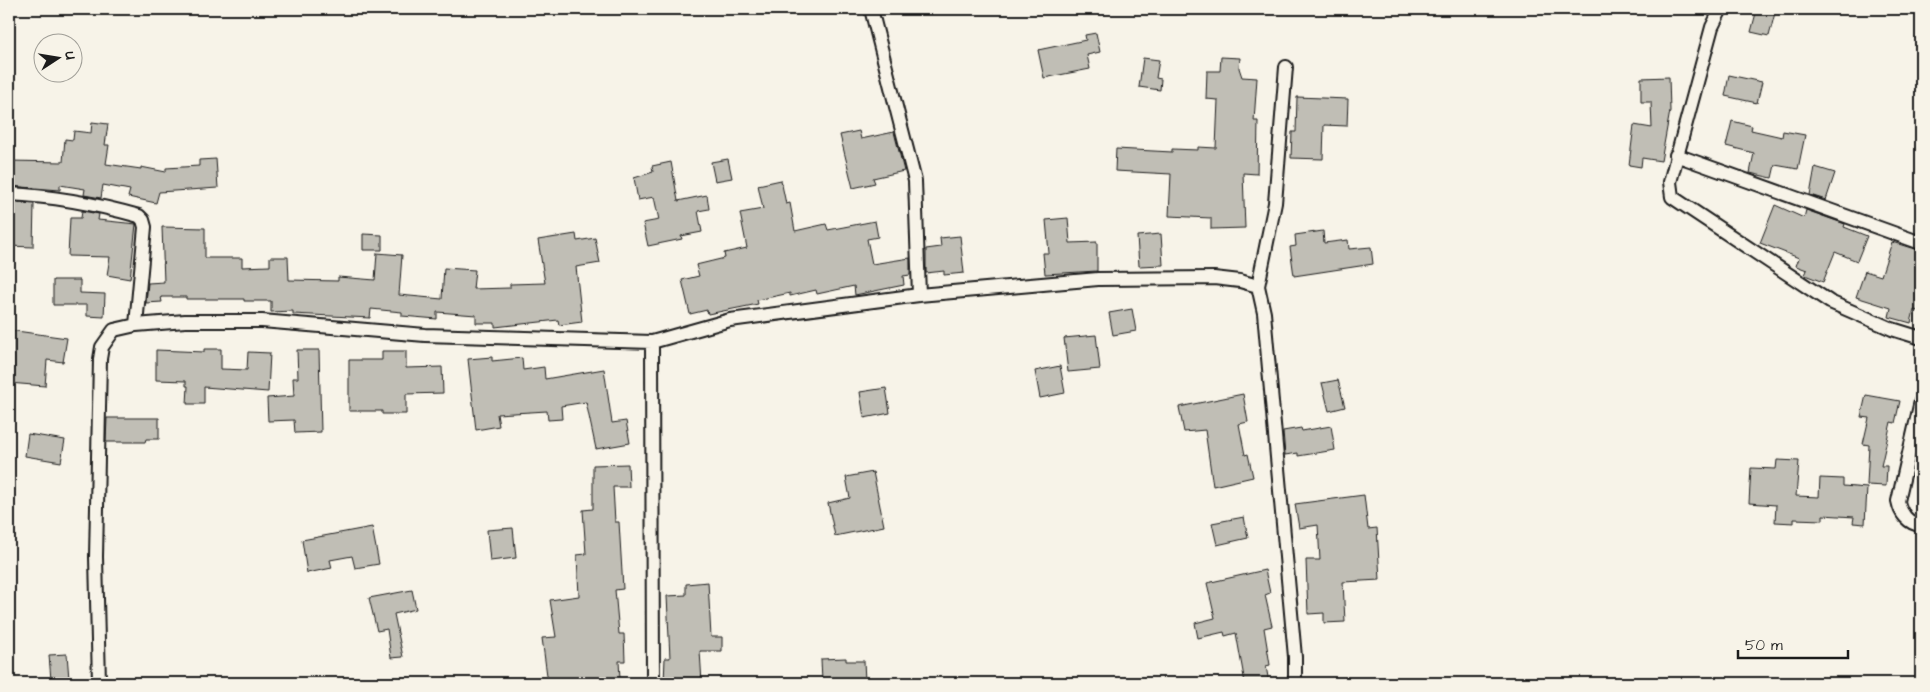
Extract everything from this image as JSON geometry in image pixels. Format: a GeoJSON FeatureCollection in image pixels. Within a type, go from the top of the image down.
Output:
{"type":"FeatureCollection","features":[{"type":"Feature","properties":{"kind":"street"},"geometry":{"type":"LineString","coordinates":[[871,9],[915,181],[919,295]]}},
{"type":"Feature","properties":{"kind":"street"},"geometry":{"type":"LineString","coordinates":[[1721,9],[1712,27],[1676,155],[1670,182],[1672,197],[1830,302],[1892,329],[1921,338]]}},
{"type":"Feature","properties":{"kind":"street"},"geometry":{"type":"LineString","coordinates":[[1286,67],[1274,203],[1258,286],[1264,322],[1295,657],[1295,683]]}},
{"type":"Feature","properties":{"kind":"street"},"geometry":{"type":"LineString","coordinates":[[1676,155],[1921,243]]}},
{"type":"Feature","properties":{"kind":"street"},"geometry":{"type":"LineString","coordinates":[[9,194],[40,195],[104,206],[139,216],[143,220],[145,227],[136,325]]}},
{"type":"Feature","properties":{"kind":"street"},"geometry":{"type":"LineString","coordinates":[[98,683],[96,557],[100,359],[102,347],[114,330],[136,325],[185,321],[262,321],[426,335],[652,342],[730,320],[919,295],[1098,279],[1214,278],[1240,280],[1258,286]]}},
{"type":"Feature","properties":{"kind":"street"},"geometry":{"type":"LineString","coordinates":[[652,342],[653,683]]}},
{"type":"Feature","properties":{"kind":"street"},"geometry":{"type":"LineString","coordinates":[[1921,401],[1898,501],[1899,507],[1908,520],[1921,525]]}},
{"type":"Feature","properties":{"kind":"street"},"geometry":{"type":"LineString","coordinates":[[1908,456],[1921,458]]}},
{"type":"Feature","properties":{"kind":"building"},"geometry":{"type":"Polygon","coordinates":[[[1757,9],[1776,9],[1769,36],[1751,32],[1757,9]]]}},
{"type":"Feature","properties":{"kind":"building"},"geometry":{"type":"Polygon","coordinates":[[[1096,33],[1100,52],[1087,55],[1090,69],[1044,78],[1038,50],[1086,40],[1085,35],[1096,33]]]}},
{"type":"Feature","properties":{"kind":"building"},"geometry":{"type":"Polygon","coordinates":[[[1221,57],[1240,58],[1239,68],[1242,77],[1257,78],[1254,121],[1258,121],[1257,174],[1243,173],[1245,228],[1211,229],[1211,218],[1169,216],[1171,174],[1115,171],[1116,149],[1172,152],[1172,149],[1198,150],[1198,147],[1216,148],[1218,100],[1206,99],[1207,71],[1220,71],[1221,57]]]}},
{"type":"Feature","properties":{"kind":"building"},"geometry":{"type":"Polygon","coordinates":[[[1143,58],[1159,60],[1156,78],[1161,79],[1160,90],[1139,87],[1143,58]]]}},
{"type":"Feature","properties":{"kind":"building"},"geometry":{"type":"Polygon","coordinates":[[[1729,75],[1762,82],[1757,103],[1725,96],[1729,75]]]}},
{"type":"Feature","properties":{"kind":"building"},"geometry":{"type":"Polygon","coordinates":[[[1669,77],[1670,111],[1661,161],[1642,158],[1641,167],[1629,165],[1634,125],[1652,128],[1651,102],[1641,102],[1641,78],[1669,77]]]}},
{"type":"Feature","properties":{"kind":"building"},"geometry":{"type":"Polygon","coordinates":[[[1297,97],[1348,99],[1347,126],[1324,125],[1323,159],[1291,158],[1292,132],[1296,132],[1297,97]]]}},
{"type":"Feature","properties":{"kind":"building"},"geometry":{"type":"Polygon","coordinates":[[[1732,121],[1752,126],[1751,130],[1782,137],[1783,131],[1805,135],[1798,169],[1775,165],[1772,178],[1750,173],[1754,153],[1726,146],[1732,121]]]}},
{"type":"Feature","properties":{"kind":"building"},"geometry":{"type":"Polygon","coordinates":[[[92,122],[108,124],[105,145],[109,145],[106,164],[141,169],[141,167],[166,172],[166,168],[199,166],[199,160],[216,159],[218,188],[159,192],[156,203],[128,197],[130,190],[103,185],[101,198],[84,195],[85,189],[60,185],[60,190],[9,186],[9,161],[63,162],[65,139],[73,140],[74,131],[91,133],[92,122]]]}},
{"type":"Feature","properties":{"kind":"building"},"geometry":{"type":"Polygon","coordinates":[[[859,131],[861,139],[894,132],[904,171],[873,178],[875,183],[853,188],[840,135],[859,131]]]}},
{"type":"Feature","properties":{"kind":"building"},"geometry":{"type":"Polygon","coordinates":[[[728,159],[732,178],[715,181],[711,162],[728,159]]]}},
{"type":"Feature","properties":{"kind":"building"},"geometry":{"type":"Polygon","coordinates":[[[671,162],[678,201],[707,195],[709,209],[698,211],[702,232],[681,236],[682,239],[648,246],[643,223],[659,220],[654,197],[638,200],[634,178],[653,172],[652,166],[671,162]]]}},
{"type":"Feature","properties":{"kind":"building"},"geometry":{"type":"Polygon","coordinates":[[[1815,167],[1835,173],[1826,200],[1810,195],[1815,167]]]}},
{"type":"Feature","properties":{"kind":"building"},"geometry":{"type":"Polygon","coordinates":[[[781,180],[786,204],[790,203],[795,231],[826,224],[828,230],[875,221],[878,237],[867,239],[872,264],[910,258],[910,275],[903,276],[904,285],[855,295],[854,286],[817,294],[816,290],[790,296],[790,293],[757,300],[758,304],[708,314],[707,310],[690,314],[682,280],[699,276],[696,265],[725,258],[724,253],[747,248],[740,213],[763,209],[758,185],[781,180]]]}},
{"type":"Feature","properties":{"kind":"building"},"geometry":{"type":"Polygon","coordinates":[[[10,202],[34,204],[33,247],[9,246],[10,202]]]}},
{"type":"Feature","properties":{"kind":"building"},"geometry":{"type":"Polygon","coordinates":[[[1775,205],[1804,218],[1806,210],[1845,224],[1844,227],[1867,236],[1857,261],[1835,252],[1823,282],[1805,275],[1807,270],[1796,266],[1799,258],[1760,243],[1775,205]]]}},
{"type":"Feature","properties":{"kind":"building"},"geometry":{"type":"Polygon","coordinates":[[[82,211],[99,214],[98,220],[136,224],[130,279],[107,275],[110,257],[68,256],[70,218],[81,218],[82,211]]]}},
{"type":"Feature","properties":{"kind":"building"},"geometry":{"type":"Polygon","coordinates":[[[1068,218],[1070,243],[1097,242],[1097,271],[1045,274],[1043,253],[1049,253],[1046,220],[1068,218]]]}},
{"type":"Feature","properties":{"kind":"building"},"geometry":{"type":"Polygon","coordinates":[[[162,227],[205,228],[205,258],[242,258],[242,267],[270,266],[270,257],[288,257],[289,280],[338,281],[338,277],[375,280],[377,253],[402,255],[399,295],[442,299],[444,268],[475,270],[473,289],[510,288],[510,284],[545,283],[538,240],[576,234],[577,241],[595,238],[600,263],[576,267],[582,322],[559,325],[558,320],[495,327],[495,323],[476,323],[476,315],[437,312],[437,319],[402,316],[402,312],[371,309],[370,318],[293,314],[293,311],[271,312],[271,301],[244,301],[244,299],[161,297],[162,302],[146,303],[148,283],[164,282],[162,227]]]}},
{"type":"Feature","properties":{"kind":"building"},"geometry":{"type":"Polygon","coordinates":[[[1323,231],[1324,243],[1348,240],[1349,249],[1371,247],[1373,264],[1294,276],[1290,247],[1296,246],[1295,235],[1323,231]]]}},
{"type":"Feature","properties":{"kind":"building"},"geometry":{"type":"Polygon","coordinates":[[[363,234],[382,235],[382,250],[363,250],[363,234]]]}},
{"type":"Feature","properties":{"kind":"building"},"geometry":{"type":"Polygon","coordinates":[[[1161,234],[1163,265],[1139,266],[1137,236],[1161,234]]]}},
{"type":"Feature","properties":{"kind":"building"},"geometry":{"type":"Polygon","coordinates":[[[960,236],[964,273],[944,275],[944,271],[926,273],[926,249],[941,247],[940,238],[960,236]]]}},
{"type":"Feature","properties":{"kind":"building"},"geometry":{"type":"Polygon","coordinates":[[[1892,242],[1921,251],[1921,312],[1914,310],[1911,323],[1889,317],[1891,308],[1856,297],[1865,271],[1881,276],[1892,242]]]}},
{"type":"Feature","properties":{"kind":"building"},"geometry":{"type":"Polygon","coordinates":[[[53,280],[80,280],[80,293],[105,294],[104,317],[87,316],[87,305],[53,305],[53,280]]]}},
{"type":"Feature","properties":{"kind":"building"},"geometry":{"type":"Polygon","coordinates":[[[1132,309],[1136,331],[1113,335],[1109,313],[1132,309]]]}},
{"type":"Feature","properties":{"kind":"building"},"geometry":{"type":"Polygon","coordinates":[[[9,330],[67,338],[63,362],[47,360],[45,386],[9,383],[9,330]]]}},
{"type":"Feature","properties":{"kind":"building"},"geometry":{"type":"Polygon","coordinates":[[[1096,335],[1100,369],[1068,372],[1064,338],[1096,335]]]}},
{"type":"Feature","properties":{"kind":"building"},"geometry":{"type":"Polygon","coordinates":[[[204,349],[221,349],[221,369],[247,370],[248,352],[270,353],[268,392],[204,387],[204,404],[187,404],[188,386],[186,386],[186,381],[156,380],[156,350],[204,352],[204,349]]]}},
{"type":"Feature","properties":{"kind":"building"},"geometry":{"type":"Polygon","coordinates":[[[297,350],[319,350],[321,432],[295,433],[294,420],[268,421],[267,398],[294,396],[293,378],[298,378],[297,350]]]}},
{"type":"Feature","properties":{"kind":"building"},"geometry":{"type":"Polygon","coordinates":[[[382,351],[406,351],[406,368],[442,367],[443,393],[406,394],[406,414],[382,414],[382,411],[349,411],[349,360],[382,360],[382,351]]]}},
{"type":"Feature","properties":{"kind":"building"},"geometry":{"type":"Polygon","coordinates":[[[492,357],[492,361],[522,358],[523,370],[544,367],[545,379],[604,369],[612,423],[626,421],[630,443],[596,449],[586,402],[561,406],[562,419],[548,420],[547,411],[497,414],[499,426],[476,430],[468,359],[492,357]]]}},
{"type":"Feature","properties":{"kind":"building"},"geometry":{"type":"Polygon","coordinates":[[[1060,366],[1065,393],[1040,398],[1035,371],[1060,366]]]}},
{"type":"Feature","properties":{"kind":"building"},"geometry":{"type":"Polygon","coordinates":[[[1338,380],[1345,407],[1329,411],[1322,383],[1338,380]]]}},
{"type":"Feature","properties":{"kind":"building"},"geometry":{"type":"Polygon","coordinates":[[[886,388],[890,413],[864,418],[860,392],[886,388]]]}},
{"type":"Feature","properties":{"kind":"building"},"geometry":{"type":"Polygon","coordinates":[[[1243,394],[1248,422],[1239,424],[1245,455],[1248,454],[1253,477],[1213,486],[1205,430],[1184,432],[1179,407],[1243,394]]]}},
{"type":"Feature","properties":{"kind":"building"},"geometry":{"type":"Polygon","coordinates":[[[1866,395],[1900,401],[1895,423],[1891,422],[1881,466],[1887,466],[1886,486],[1867,485],[1869,445],[1863,444],[1869,418],[1861,417],[1866,395]]]}},
{"type":"Feature","properties":{"kind":"building"},"geometry":{"type":"Polygon","coordinates":[[[107,418],[159,418],[159,439],[146,439],[145,442],[106,442],[107,418]]]}},
{"type":"Feature","properties":{"kind":"building"},"geometry":{"type":"Polygon","coordinates":[[[1331,426],[1335,450],[1298,456],[1298,453],[1285,455],[1283,431],[1301,428],[1302,431],[1331,426]]]}},
{"type":"Feature","properties":{"kind":"building"},"geometry":{"type":"Polygon","coordinates":[[[28,434],[65,440],[61,462],[25,456],[28,434]]]}},
{"type":"Feature","properties":{"kind":"building"},"geometry":{"type":"Polygon","coordinates":[[[1777,460],[1799,461],[1796,496],[1819,497],[1820,478],[1843,479],[1843,486],[1867,488],[1865,524],[1853,523],[1854,517],[1823,515],[1823,520],[1794,519],[1794,523],[1775,522],[1776,505],[1749,503],[1751,468],[1776,469],[1777,460]]]}},
{"type":"Feature","properties":{"kind":"building"},"geometry":{"type":"Polygon","coordinates":[[[628,464],[629,487],[613,487],[615,522],[619,522],[623,589],[615,590],[619,634],[624,634],[625,661],[619,661],[620,679],[617,680],[618,683],[548,683],[542,638],[556,637],[550,600],[579,596],[577,555],[586,554],[583,510],[593,509],[593,465],[628,464]]]}},
{"type":"Feature","properties":{"kind":"building"},"geometry":{"type":"Polygon","coordinates":[[[873,472],[884,526],[835,536],[828,503],[850,498],[846,477],[873,472]]]}},
{"type":"Feature","properties":{"kind":"building"},"geometry":{"type":"Polygon","coordinates":[[[1364,495],[1368,529],[1377,528],[1380,580],[1343,582],[1345,622],[1324,623],[1324,613],[1308,614],[1306,560],[1320,560],[1318,525],[1299,528],[1295,504],[1364,495]]]}},
{"type":"Feature","properties":{"kind":"building"},"geometry":{"type":"Polygon","coordinates":[[[1244,517],[1248,538],[1217,545],[1212,523],[1244,517]]]}},
{"type":"Feature","properties":{"kind":"building"},"geometry":{"type":"Polygon","coordinates":[[[372,527],[379,564],[355,568],[352,556],[330,560],[332,568],[307,573],[302,540],[372,527]]]}},
{"type":"Feature","properties":{"kind":"building"},"geometry":{"type":"Polygon","coordinates":[[[513,528],[516,558],[490,561],[487,530],[513,528]]]}},
{"type":"Feature","properties":{"kind":"building"},"geometry":{"type":"Polygon","coordinates":[[[1265,570],[1270,593],[1265,595],[1272,626],[1264,628],[1270,665],[1266,666],[1269,683],[1245,683],[1236,633],[1225,636],[1224,632],[1198,638],[1195,623],[1215,618],[1207,583],[1265,570]]]}},
{"type":"Feature","properties":{"kind":"building"},"geometry":{"type":"Polygon","coordinates":[[[708,582],[711,637],[722,637],[722,651],[700,651],[702,683],[664,683],[665,658],[670,658],[667,596],[686,595],[686,584],[708,582]]]}},
{"type":"Feature","properties":{"kind":"building"},"geometry":{"type":"Polygon","coordinates":[[[412,590],[416,609],[394,614],[403,657],[391,658],[387,629],[377,631],[369,598],[412,590]]]}},
{"type":"Feature","properties":{"kind":"building"},"geometry":{"type":"Polygon","coordinates":[[[67,654],[69,679],[51,680],[49,655],[67,654]]]}},
{"type":"Feature","properties":{"kind":"building"},"geometry":{"type":"Polygon","coordinates":[[[846,658],[846,661],[864,661],[865,681],[822,681],[821,659],[846,658]]]}}]}
